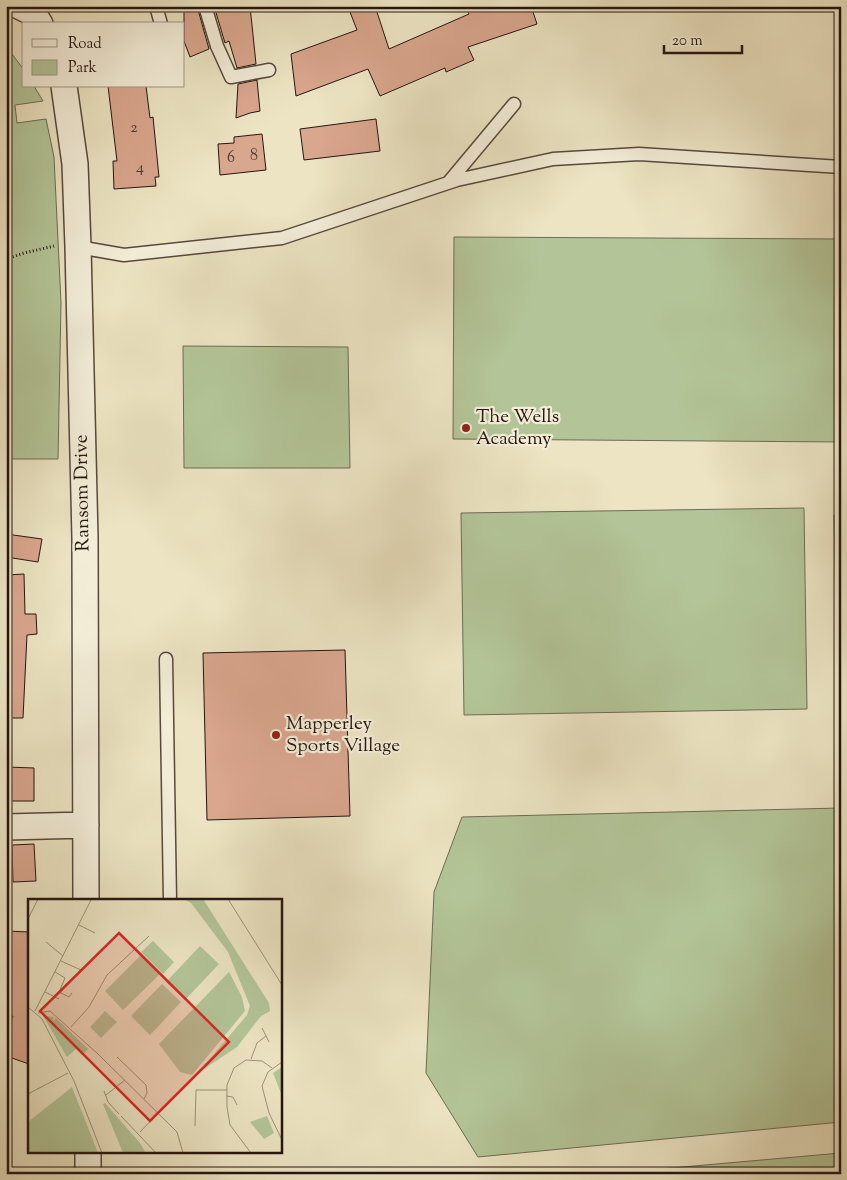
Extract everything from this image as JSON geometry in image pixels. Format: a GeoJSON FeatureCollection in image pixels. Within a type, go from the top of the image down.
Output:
{"type":"FeatureCollection","features":[{"type":"Feature","properties":{"kind":"street"},"geometry":{"type":"LineString","coordinates":[[19,6],[33,14],[39,22]]}},
{"type":"Feature","properties":{"kind":"street","name":"Ransom Drive"},"geometry":{"type":"LineString","coordinates":[[64,88],[75,164],[78,247],[84,529],[86,899]]}},
{"type":"Feature","properties":{"kind":"street"},"geometry":{"type":"LineString","coordinates":[[6,827],[86,825]]}},
{"type":"Feature","properties":{"kind":"street"},"geometry":{"type":"LineString","coordinates":[[88,1152],[88,1174]]}},
{"type":"Feature","properties":{"kind":"lane"},"geometry":{"type":"LineString","coordinates":[[156,6],[160,22]]}},
{"type":"Feature","properties":{"kind":"lane"},"geometry":{"type":"LineString","coordinates":[[205,6],[216,46],[231,77],[269,70]]}},
{"type":"Feature","properties":{"kind":"lane"},"geometry":{"type":"LineString","coordinates":[[448,183],[514,104]]}},
{"type":"Feature","properties":{"kind":"lane"},"geometry":{"type":"LineString","coordinates":[[78,247],[124,255],[282,238],[448,183],[553,159],[639,154],[841,167]]}},
{"type":"Feature","properties":{"kind":"lane"},"geometry":{"type":"LineString","coordinates":[[166,659],[170,899]]}},
{"type":"Feature","properties":{"kind":"path"},"geometry":{"type":"LineString","coordinates":[[6,259],[24,253]]}},
{"type":"Feature","properties":{"kind":"green space"},"geometry":{"type":"Polygon","coordinates":[[[6,46],[22,67],[22,88],[35,88],[43,101],[15,105],[17,123],[46,119],[54,157],[61,303],[58,459],[6,459],[6,46]]]}},
{"type":"Feature","properties":{"kind":"green space"},"geometry":{"type":"Polygon","coordinates":[[[454,237],[841,239],[841,442],[453,439],[454,237]]]}},
{"type":"Feature","properties":{"kind":"green space"},"geometry":{"type":"Polygon","coordinates":[[[183,346],[348,347],[350,468],[184,468],[183,346]]]}},
{"type":"Feature","properties":{"kind":"green space"},"geometry":{"type":"Polygon","coordinates":[[[804,508],[807,709],[464,715],[461,513],[804,508]]]}},
{"type":"Feature","properties":{"kind":"green space"},"geometry":{"type":"Polygon","coordinates":[[[834,515],[841,515],[841,714],[838,714],[834,515]]]}},
{"type":"Feature","properties":{"kind":"green space"},"geometry":{"type":"Polygon","coordinates":[[[841,808],[841,1122],[478,1157],[426,1073],[434,892],[462,817],[841,808]]]}},
{"type":"Feature","properties":{"kind":"green space"},"geometry":{"type":"Polygon","coordinates":[[[841,1153],[841,1174],[603,1174],[841,1153]]]}},
{"type":"Feature","properties":{"kind":"building"},"geometry":{"type":"Polygon","coordinates":[[[184,6],[197,6],[209,49],[190,57],[185,44],[184,6]]]}},
{"type":"Feature","properties":{"kind":"building"},"geometry":{"type":"Polygon","coordinates":[[[214,6],[250,6],[256,64],[237,68],[229,41],[225,43],[214,6]]]}},
{"type":"Feature","properties":{"kind":"building"},"geometry":{"type":"Polygon","coordinates":[[[367,6],[375,6],[389,49],[469,14],[466,6],[531,6],[537,24],[468,47],[474,60],[446,72],[445,68],[380,96],[368,69],[296,96],[291,54],[357,30],[350,12],[367,6]]]}},
{"type":"Feature","properties":{"kind":"building"},"geometry":{"type":"Polygon","coordinates":[[[257,80],[260,111],[236,118],[238,84],[257,80]]]}},
{"type":"Feature","properties":{"kind":"building"},"geometry":{"type":"Polygon","coordinates":[[[108,88],[146,88],[150,118],[153,117],[159,177],[155,177],[156,186],[114,189],[113,161],[117,161],[108,88]]]}},
{"type":"Feature","properties":{"kind":"building"},"geometry":{"type":"Polygon","coordinates":[[[376,119],[380,151],[304,160],[300,129],[376,119]]]}},
{"type":"Feature","properties":{"kind":"building"},"geometry":{"type":"Polygon","coordinates":[[[262,134],[266,170],[220,175],[218,144],[234,143],[234,137],[262,134]]]}},
{"type":"Feature","properties":{"kind":"building"},"geometry":{"type":"Polygon","coordinates":[[[6,534],[42,539],[38,562],[6,557],[6,534]]]}},
{"type":"Feature","properties":{"kind":"building"},"geometry":{"type":"Polygon","coordinates":[[[24,574],[25,614],[36,614],[37,634],[27,635],[23,718],[6,718],[6,575],[24,574]]]}},
{"type":"Feature","properties":{"kind":"building","name":"Mapperley Sports Village"},"geometry":{"type":"Polygon","coordinates":[[[345,650],[350,816],[207,820],[203,653],[345,650]]]}},
{"type":"Feature","properties":{"kind":"building"},"geometry":{"type":"Polygon","coordinates":[[[6,767],[34,768],[34,801],[6,801],[6,767]]]}},
{"type":"Feature","properties":{"kind":"building"},"geometry":{"type":"Polygon","coordinates":[[[34,844],[36,881],[13,882],[12,845],[34,844]]]}},
{"type":"Feature","properties":{"kind":"building"},"geometry":{"type":"Polygon","coordinates":[[[6,931],[28,932],[28,1064],[6,1056],[6,1036],[13,1016],[6,1014],[6,931]]]}},
{"type":"Feature","properties":{"kind":"place","name":"The Wells Academy"},"geometry":{"type":"Point","coordinates":[466,428]}},
{"type":"Feature","properties":{"kind":"place","name":"Mapperley Sports Village"},"geometry":{"type":"Point","coordinates":[276,735]}}]}
